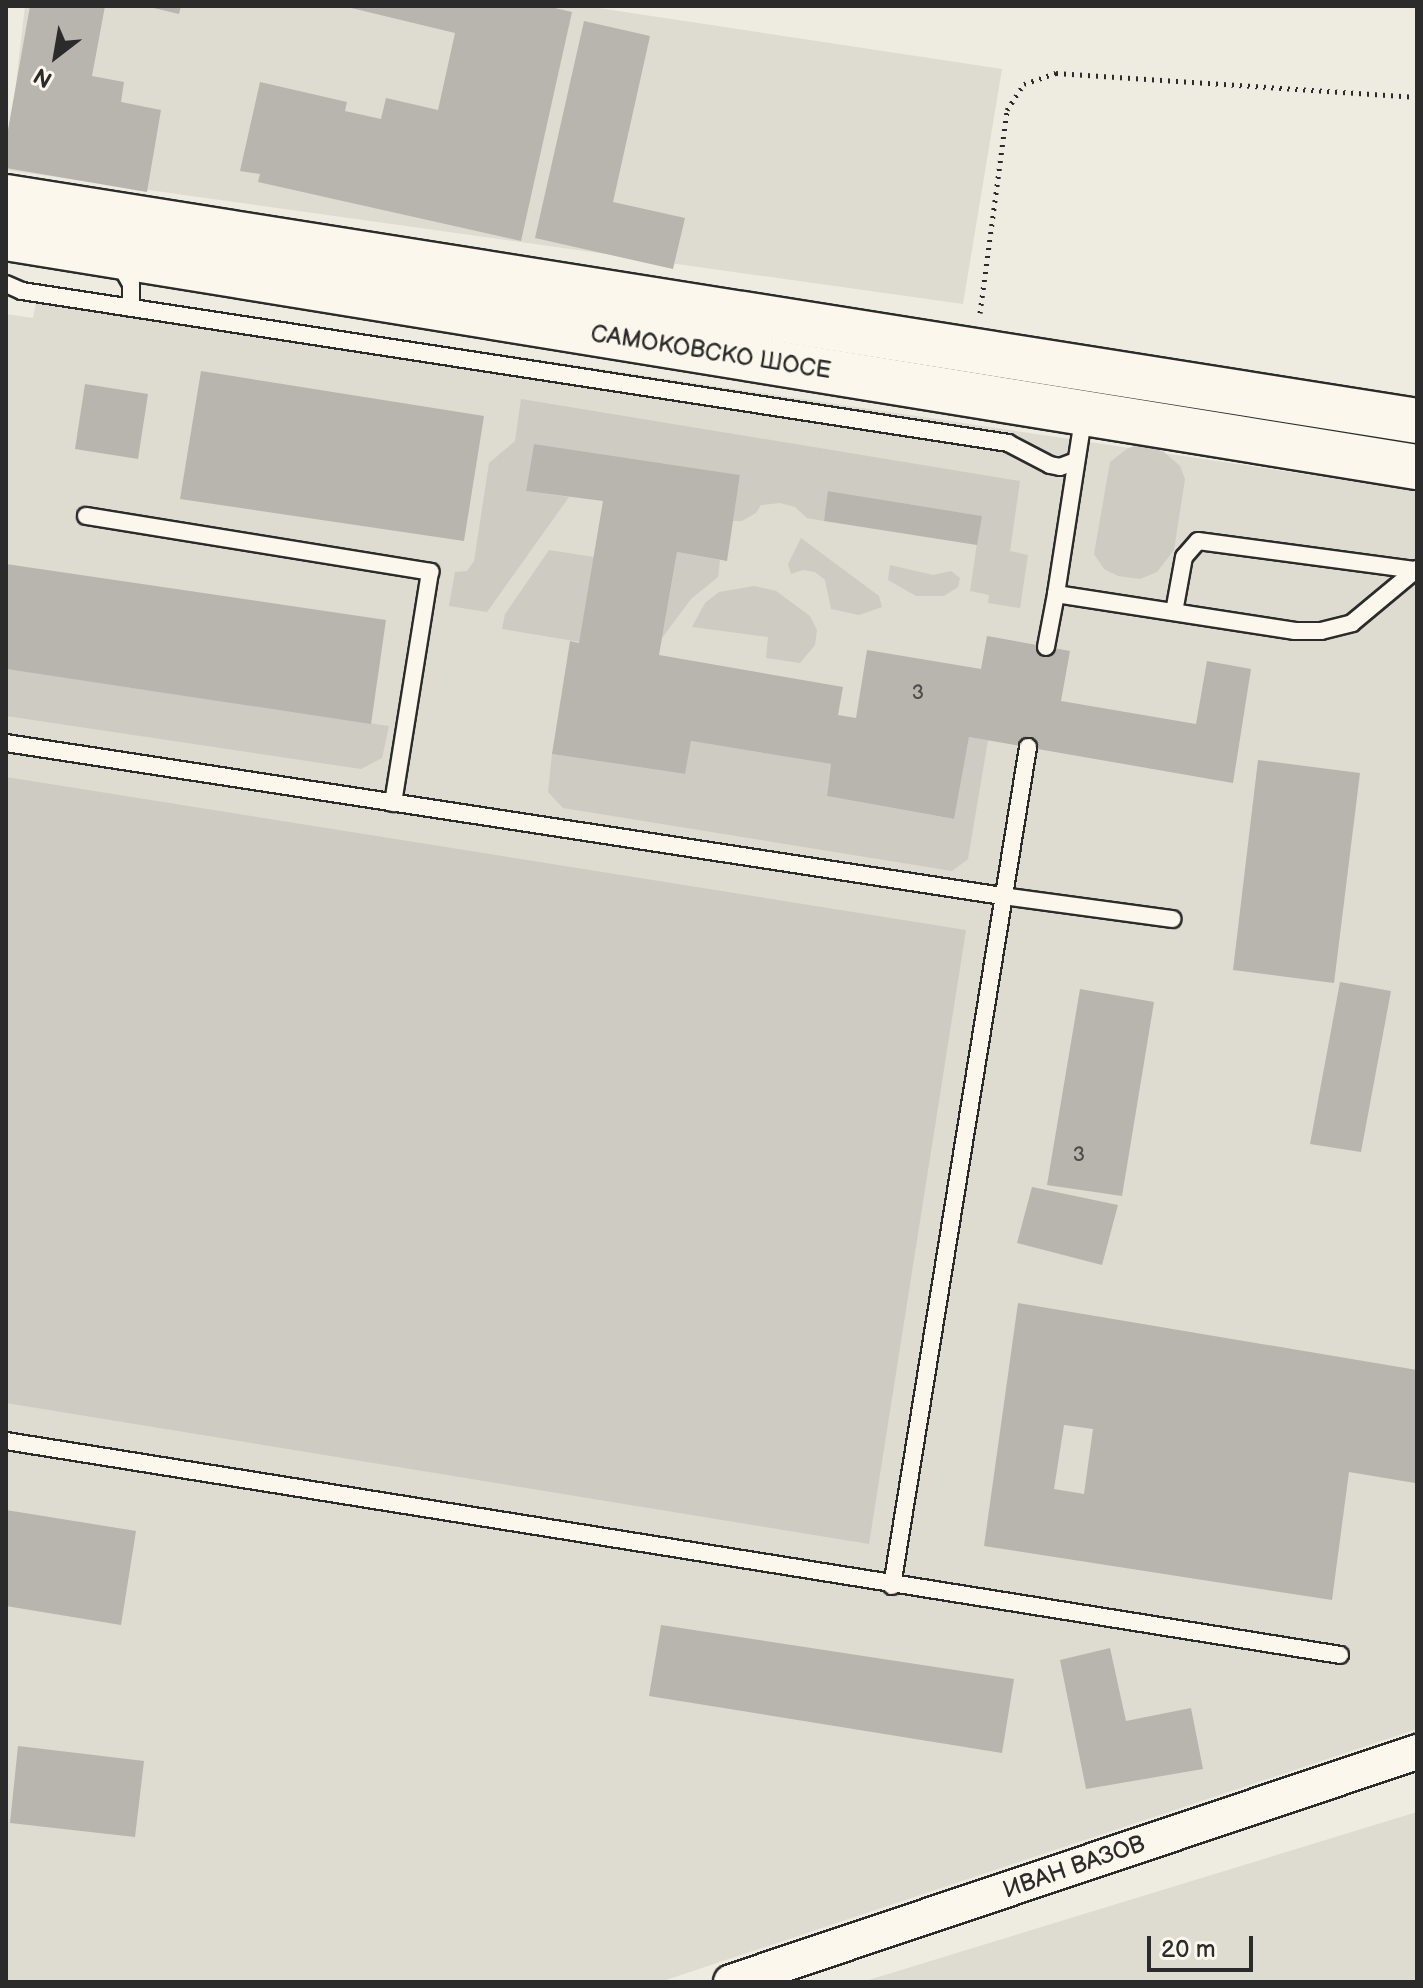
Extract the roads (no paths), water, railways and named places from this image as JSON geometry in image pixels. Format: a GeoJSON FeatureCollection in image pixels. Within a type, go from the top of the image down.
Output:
{"type":"FeatureCollection","features":[{"type":"Feature","properties":{"kind":"main road","name":"САМОКОВСКО ШОСЕ"},"geometry":{"type":"LineString","coordinates":[[6,197],[1417,421]]}},
{"type":"Feature","properties":{"kind":"main road","name":"САМОКОВСКО ШОСЕ"},"geometry":{"type":"LineString","coordinates":[[6,238],[1417,467]]}},
{"type":"Feature","properties":{"kind":"street","name":"ИВАН ВАЗОВ"},"geometry":{"type":"LineString","coordinates":[[731,1982],[1417,1752]]}},
{"type":"Feature","properties":{"kind":"lane"},"geometry":{"type":"LineString","coordinates":[[110,255],[128,275],[131,308]]}},
{"type":"Feature","properties":{"kind":"lane"},"geometry":{"type":"LineString","coordinates":[[6,284],[22,291],[1008,443],[1060,467],[1076,461]]}},
{"type":"Feature","properties":{"kind":"lane"},"geometry":{"type":"LineString","coordinates":[[1046,647],[1084,413]]}},
{"type":"Feature","properties":{"kind":"lane"},"geometry":{"type":"LineString","coordinates":[[86,516],[430,572],[393,803]]}},
{"type":"Feature","properties":{"kind":"lane"},"geometry":{"type":"LineString","coordinates":[[1174,612],[1184,557],[1198,541],[1416,570]]}},
{"type":"Feature","properties":{"kind":"lane"},"geometry":{"type":"LineString","coordinates":[[1056,594],[1295,631],[1321,631],[1352,623],[1416,570]]}},
{"type":"Feature","properties":{"kind":"lane"},"geometry":{"type":"LineString","coordinates":[[6,743],[1002,896],[1172,919]]}},
{"type":"Feature","properties":{"kind":"lane"},"geometry":{"type":"LineString","coordinates":[[892,1586],[1028,747]]}},
{"type":"Feature","properties":{"kind":"lane"},"geometry":{"type":"LineString","coordinates":[[6,1441],[892,1586],[1340,1655]]}}]}
